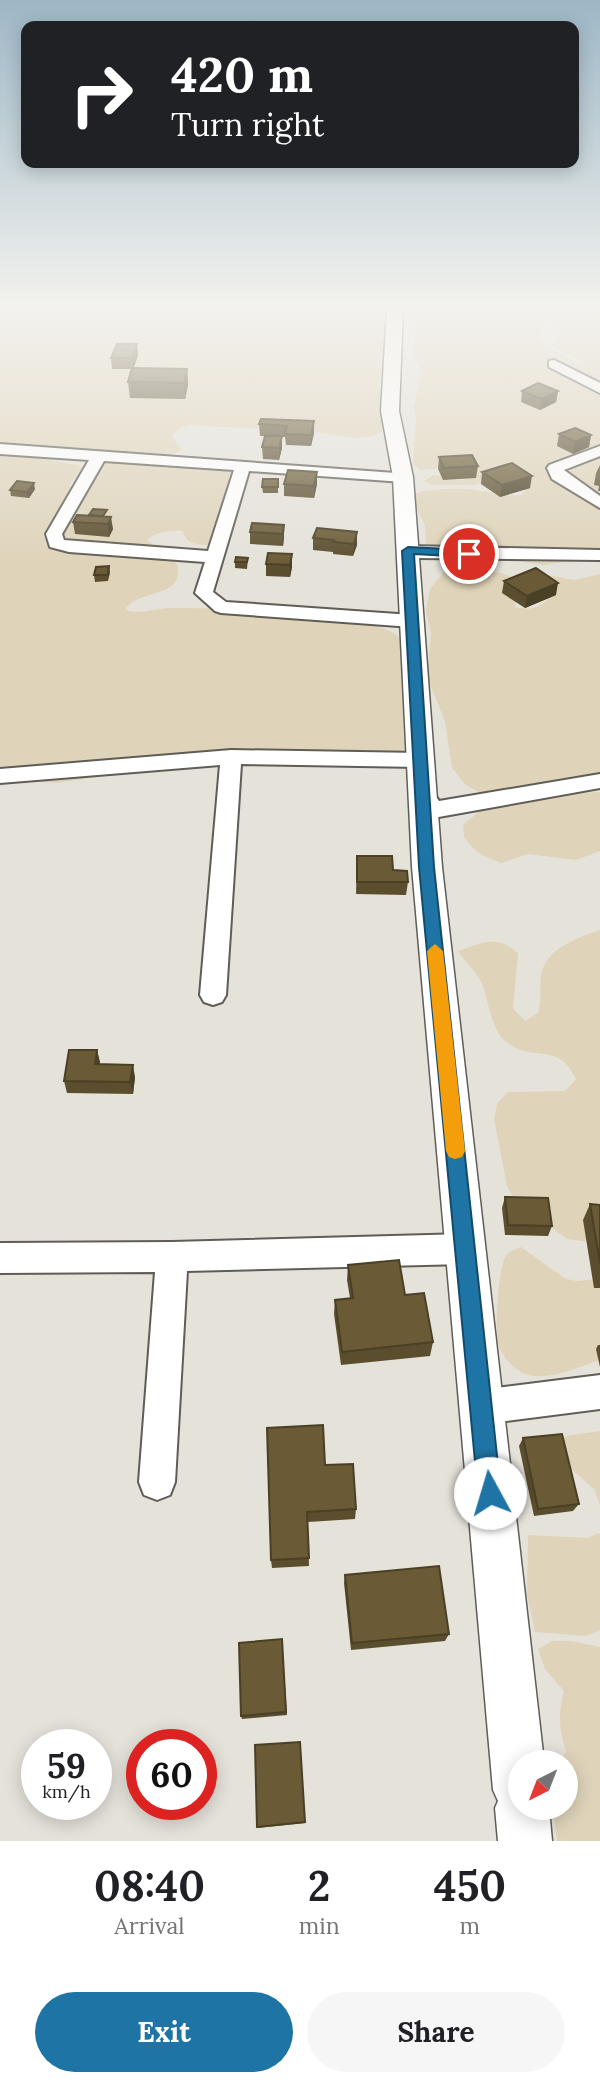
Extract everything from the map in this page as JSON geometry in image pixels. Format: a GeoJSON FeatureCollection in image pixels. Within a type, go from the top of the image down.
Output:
{"type":"FeatureCollection","features":[{"type":"Feature","properties":{"kind":"main road"},"geometry":{"type":"LineString","coordinates":[[391,395],[390,411],[401,462],[408,551],[427,867],[516,1750]]}},
{"type":"Feature","properties":{"kind":"main road"},"geometry":{"type":"LineString","coordinates":[[401,462],[405,395]]}},
{"type":"Feature","properties":{"kind":"main road"},"geometry":{"type":"LineString","coordinates":[[523,1820],[525,1841]]}},
{"type":"Feature","properties":{"kind":"street"},"geometry":{"type":"LineString","coordinates":[[0,449],[243,465],[401,462]]}},
{"type":"Feature","properties":{"kind":"street"},"geometry":{"type":"LineString","coordinates":[[600,451],[555,468],[558,476],[600,503]]}},
{"type":"Feature","properties":{"kind":"street"},"geometry":{"type":"LineString","coordinates":[[100,456],[54,534],[56,543],[69,547],[215,557]]}},
{"type":"Feature","properties":{"kind":"street"},"geometry":{"type":"LineString","coordinates":[[243,465],[204,593],[221,607],[412,621]]}},
{"type":"Feature","properties":{"kind":"street"},"geometry":{"type":"LineString","coordinates":[[408,551],[600,555]]}},
{"type":"Feature","properties":{"kind":"street"},"geometry":{"type":"LineString","coordinates":[[213,995],[231,757]]}},
{"type":"Feature","properties":{"kind":"street"},"geometry":{"type":"LineString","coordinates":[[0,776],[231,757],[421,777],[433,810],[600,781]]}},
{"type":"Feature","properties":{"kind":"street"},"geometry":{"type":"LineString","coordinates":[[0,1258],[172,1257],[465,1248]]}},
{"type":"Feature","properties":{"kind":"street"},"geometry":{"type":"LineString","coordinates":[[158,1482],[172,1257]]}},
{"type":"Feature","properties":{"kind":"street"},"geometry":{"type":"LineString","coordinates":[[482,1412],[496,1405],[600,1392]]}},
{"type":"Feature","properties":{"kind":"shaded area"},"geometry":{"type":"Polygon","coordinates":[[[0,395],[381,395],[385,429],[374,436],[354,438],[315,432],[190,425],[182,427],[172,435],[181,450],[168,457],[0,446],[0,395]]]}},
{"type":"Feature","properties":{"kind":"shaded area"},"geometry":{"type":"Polygon","coordinates":[[[416,395],[600,395],[600,562],[582,560],[542,565],[484,555],[444,559],[430,553],[426,546],[425,526],[413,500],[414,494],[453,489],[521,495],[527,488],[499,477],[476,485],[432,485],[424,481],[434,475],[456,480],[470,477],[443,468],[421,470],[413,464],[416,417],[414,407],[416,395]]]}},
{"type":"Feature","properties":{"kind":"shaded area"},"geometry":{"type":"Polygon","coordinates":[[[0,454],[26,455],[81,466],[81,470],[69,485],[73,489],[105,460],[224,469],[237,476],[212,545],[190,542],[183,531],[163,532],[147,540],[177,564],[178,575],[168,589],[139,599],[125,610],[137,612],[192,608],[291,613],[358,622],[383,628],[398,636],[407,666],[414,722],[412,739],[403,765],[373,765],[307,755],[128,764],[89,778],[57,783],[0,779],[0,454]]]}},
{"type":"Feature","properties":{"kind":"shaded area"},"geometry":{"type":"Polygon","coordinates":[[[453,569],[495,571],[519,581],[515,607],[526,609],[539,606],[551,596],[541,574],[575,580],[600,574],[600,777],[509,793],[479,792],[466,785],[452,768],[445,721],[427,677],[431,634],[426,611],[430,589],[444,572],[453,569]]]}},
{"type":"Feature","properties":{"kind":"shaded area"},"geometry":{"type":"Polygon","coordinates":[[[600,792],[600,851],[576,860],[528,854],[501,863],[484,856],[464,837],[463,825],[482,809],[538,796],[600,792]]]}},
{"type":"Feature","properties":{"kind":"shaded area"},"geometry":{"type":"Polygon","coordinates":[[[600,930],[600,1243],[567,1239],[516,1202],[507,1186],[494,1119],[497,1104],[508,1092],[565,1091],[576,1079],[562,1060],[516,1048],[500,1036],[493,1023],[481,982],[458,951],[482,943],[496,942],[503,943],[518,953],[513,1008],[525,1021],[538,1013],[541,975],[549,958],[564,945],[600,930]]]}},
{"type":"Feature","properties":{"kind":"shaded area"},"geometry":{"type":"Polygon","coordinates":[[[521,1247],[566,1279],[600,1279],[600,1360],[563,1373],[535,1376],[518,1370],[503,1355],[497,1329],[500,1279],[505,1257],[521,1247]]]}},
{"type":"Feature","properties":{"kind":"shaded area"},"geometry":{"type":"Polygon","coordinates":[[[600,1431],[600,1505],[594,1489],[563,1462],[558,1447],[566,1436],[600,1431]]]}},
{"type":"Feature","properties":{"kind":"shaded area"},"geometry":{"type":"Polygon","coordinates":[[[598,1533],[600,1630],[586,1636],[535,1632],[527,1594],[528,1535],[588,1538],[598,1533]]]}},
{"type":"Feature","properties":{"kind":"shaded area"},"geometry":{"type":"Polygon","coordinates":[[[552,1641],[571,1641],[600,1647],[600,1841],[557,1841],[554,1820],[578,1820],[578,1750],[566,1750],[560,1722],[564,1691],[545,1669],[538,1649],[552,1641]]]}},
{"type":"Feature","properties":{"kind":"building"},"geometry":{"type":"Polygon","coordinates":[[[532,395],[550,395],[542,399],[532,395]]]}},
{"type":"Feature","properties":{"kind":"building"},"geometry":{"type":"Polygon","coordinates":[[[261,419],[314,421],[311,435],[285,434],[287,426],[259,424],[261,419]]]}},
{"type":"Feature","properties":{"kind":"building"},"geometry":{"type":"Polygon","coordinates":[[[575,428],[591,435],[575,442],[559,434],[575,428]]]}},
{"type":"Feature","properties":{"kind":"building"},"geometry":{"type":"Polygon","coordinates":[[[265,436],[282,436],[279,448],[262,447],[265,436]]]}},
{"type":"Feature","properties":{"kind":"building"},"geometry":{"type":"Polygon","coordinates":[[[472,455],[478,466],[444,468],[439,457],[472,455]]]}},
{"type":"Feature","properties":{"kind":"building"},"geometry":{"type":"Polygon","coordinates":[[[512,463],[532,476],[502,485],[482,472],[512,463]]]}},
{"type":"Feature","properties":{"kind":"building"},"geometry":{"type":"Polygon","coordinates":[[[288,470],[317,472],[314,486],[284,484],[288,470]]]}},
{"type":"Feature","properties":{"kind":"building"},"geometry":{"type":"Polygon","coordinates":[[[263,479],[278,479],[278,487],[262,487],[263,479]]]}},
{"type":"Feature","properties":{"kind":"building"},"geometry":{"type":"Polygon","coordinates":[[[17,481],[34,483],[27,492],[10,490],[17,481]]]}},
{"type":"Feature","properties":{"kind":"building"},"geometry":{"type":"Polygon","coordinates":[[[93,509],[107,510],[103,516],[89,515],[93,509]]]}},
{"type":"Feature","properties":{"kind":"building"},"geometry":{"type":"Polygon","coordinates":[[[77,515],[111,517],[108,524],[73,522],[77,515]]]}},
{"type":"Feature","properties":{"kind":"building"},"geometry":{"type":"Polygon","coordinates":[[[252,523],[284,525],[283,534],[250,532],[252,523]]]}},
{"type":"Feature","properties":{"kind":"building"},"geometry":{"type":"Polygon","coordinates":[[[317,528],[357,532],[354,544],[313,538],[317,528]]]}},
{"type":"Feature","properties":{"kind":"building"},"geometry":{"type":"Polygon","coordinates":[[[268,553],[292,554],[290,565],[266,564],[268,553]]]}},
{"type":"Feature","properties":{"kind":"building"},"geometry":{"type":"Polygon","coordinates":[[[236,557],[248,558],[247,562],[235,562],[236,557]]]}},
{"type":"Feature","properties":{"kind":"building"},"geometry":{"type":"Polygon","coordinates":[[[109,566],[108,575],[94,575],[96,567],[109,566]]]}},
{"type":"Feature","properties":{"kind":"building"},"geometry":{"type":"Polygon","coordinates":[[[536,568],[558,583],[527,596],[504,581],[536,568]]]}},
{"type":"Feature","properties":{"kind":"building"},"geometry":{"type":"Polygon","coordinates":[[[357,856],[392,856],[393,870],[407,871],[408,882],[357,882],[357,856]]]}},
{"type":"Feature","properties":{"kind":"building"},"geometry":{"type":"Polygon","coordinates":[[[69,1050],[97,1050],[95,1064],[133,1065],[130,1082],[64,1081],[69,1050]]]}},
{"type":"Feature","properties":{"kind":"building"},"geometry":{"type":"Polygon","coordinates":[[[505,1197],[548,1198],[552,1226],[508,1225],[505,1197]]]}},
{"type":"Feature","properties":{"kind":"building"},"geometry":{"type":"Polygon","coordinates":[[[590,1204],[600,1205],[600,1263],[590,1204]]]}},
{"type":"Feature","properties":{"kind":"building"},"geometry":{"type":"Polygon","coordinates":[[[399,1260],[405,1295],[424,1293],[433,1342],[342,1352],[335,1300],[353,1298],[348,1265],[399,1260]]]}},
{"type":"Feature","properties":{"kind":"building"},"geometry":{"type":"Polygon","coordinates":[[[323,1425],[325,1465],[353,1464],[356,1509],[307,1512],[309,1558],[271,1560],[267,1428],[323,1425]]]}},
{"type":"Feature","properties":{"kind":"building"},"geometry":{"type":"Polygon","coordinates":[[[562,1434],[579,1504],[538,1509],[523,1438],[562,1434]]]}},
{"type":"Feature","properties":{"kind":"building"},"geometry":{"type":"Polygon","coordinates":[[[439,1566],[449,1634],[352,1643],[345,1575],[439,1566]]]}},
{"type":"Feature","properties":{"kind":"building"},"geometry":{"type":"Polygon","coordinates":[[[282,1639],[286,1712],[241,1716],[239,1643],[282,1639]]]}},
{"type":"Feature","properties":{"kind":"building"},"geometry":{"type":"Polygon","coordinates":[[[300,1742],[305,1822],[257,1827],[255,1745],[300,1742]]]}},
{"type":"Feature","properties":{"kind":"slow traffic"},"geometry":{"type":"LineString","coordinates":[[435,951],[455,1151]]}},
{"type":"Feature","properties":{"kind":"route"},"geometry":{"type":"LineString","coordinates":[[469,554],[408,551],[427,867],[490,1493]]}}]}
